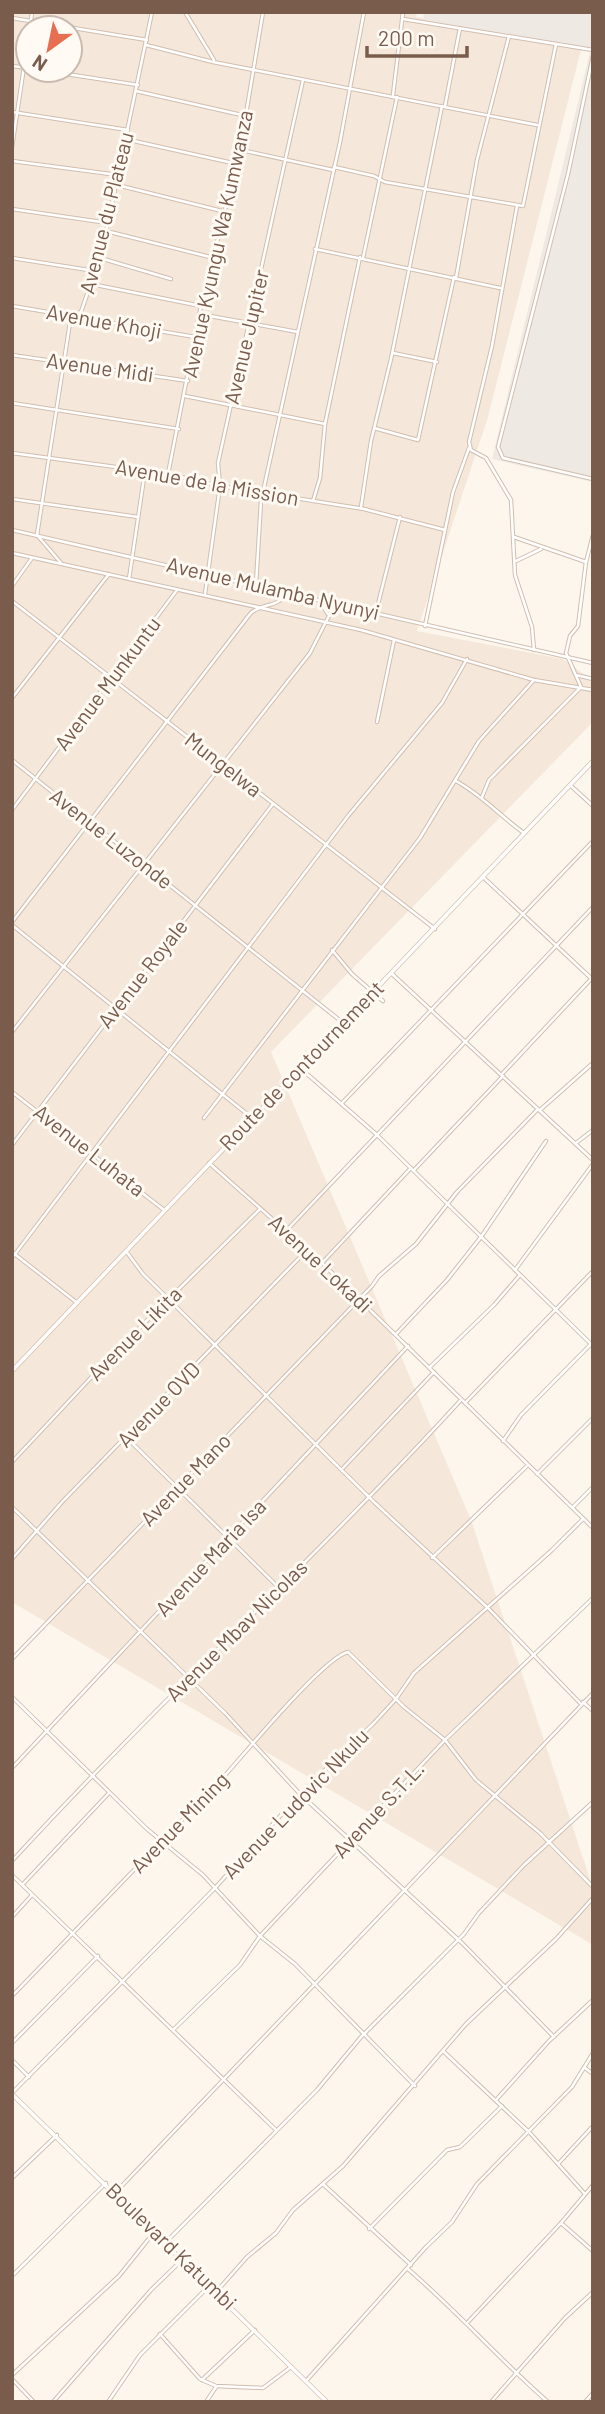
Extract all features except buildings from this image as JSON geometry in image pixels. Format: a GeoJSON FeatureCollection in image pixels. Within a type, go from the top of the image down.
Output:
{"type":"FeatureCollection","features":[{"type":"Feature","properties":{"kind":"street","name":"Avenue du Plateau"},"geometry":{"type":"LineString","coordinates":[[37,535],[71,316],[80,312],[100,258],[152,12]]}},
{"type":"Feature","properties":{"kind":"street"},"geometry":{"type":"LineString","coordinates":[[185,12],[215,62]]}},
{"type":"Feature","properties":{"kind":"street","name":"Avenue Kyungu Wa Kumwanza"},"geometry":{"type":"LineString","coordinates":[[168,474],[186,396],[201,306],[240,150],[263,12]]}},
{"type":"Feature","properties":{"kind":"street"},"geometry":{"type":"LineString","coordinates":[[256,584],[263,492],[351,87],[364,12]]}},
{"type":"Feature","properties":{"kind":"street"},"geometry":{"type":"LineString","coordinates":[[313,501],[320,478],[325,424],[395,96],[402,12]]}},
{"type":"Feature","properties":{"kind":"street"},"geometry":{"type":"LineString","coordinates":[[403,19],[593,50]]}},
{"type":"Feature","properties":{"kind":"street"},"geometry":{"type":"LineString","coordinates":[[360,509],[374,428],[460,28]]}},
{"type":"Feature","properties":{"kind":"street"},"geometry":{"type":"LineString","coordinates":[[84,31],[147,42],[215,62],[537,125]]}},
{"type":"Feature","properties":{"kind":"street"},"geometry":{"type":"LineString","coordinates":[[374,428],[417,440],[437,362],[472,198],[477,160],[509,36]]}},
{"type":"Feature","properties":{"kind":"street"},"geometry":{"type":"LineString","coordinates":[[240,150],[374,176],[379,181],[517,206],[524,204],[537,125],[556,44]]}},
{"type":"Feature","properties":{"kind":"street"},"geometry":{"type":"LineString","coordinates":[[593,57],[562,197],[498,447],[503,458],[593,479]]}},
{"type":"Feature","properties":{"kind":"street"},"geometry":{"type":"LineString","coordinates":[[84,77],[138,85]]}},
{"type":"Feature","properties":{"kind":"street","name":"Avenue Jupiter"},"geometry":{"type":"LineString","coordinates":[[205,595],[220,486],[218,463],[251,324],[303,80]]}},
{"type":"Feature","properties":{"kind":"street"},"geometry":{"type":"LineString","coordinates":[[12,147],[15,113],[22,84]]}},
{"type":"Feature","properties":{"kind":"street"},"geometry":{"type":"LineString","coordinates":[[136,91],[246,116]]}},
{"type":"Feature","properties":{"kind":"street"},"geometry":{"type":"LineString","coordinates":[[15,113],[128,130]]}},
{"type":"Feature","properties":{"kind":"street"},"geometry":{"type":"LineString","coordinates":[[125,139],[237,164]]}},
{"type":"Feature","properties":{"kind":"street"},"geometry":{"type":"LineString","coordinates":[[12,161],[118,175]]}},
{"type":"Feature","properties":{"kind":"street"},"geometry":{"type":"LineString","coordinates":[[116,185],[226,212]]}},
{"type":"Feature","properties":{"kind":"street"},"geometry":{"type":"LineString","coordinates":[[425,625],[453,492],[469,448],[517,206]]}},
{"type":"Feature","properties":{"kind":"street"},"geometry":{"type":"LineString","coordinates":[[12,209],[108,223]]}},
{"type":"Feature","properties":{"kind":"street"},"geometry":{"type":"LineString","coordinates":[[106,231],[214,257]]}},
{"type":"Feature","properties":{"kind":"street"},"geometry":{"type":"LineString","coordinates":[[315,249],[408,266],[502,288]]}},
{"type":"Feature","properties":{"kind":"street"},"geometry":{"type":"LineString","coordinates":[[12,258],[95,271]]}},
{"type":"Feature","properties":{"kind":"street"},"geometry":{"type":"LineString","coordinates":[[100,258],[171,279]]}},
{"type":"Feature","properties":{"kind":"street"},"geometry":{"type":"LineString","coordinates":[[91,284],[201,306]]}},
{"type":"Feature","properties":{"kind":"street","name":"Avenue Khoji"},"geometry":{"type":"LineString","coordinates":[[12,306],[195,337]]}},
{"type":"Feature","properties":{"kind":"street"},"geometry":{"type":"LineString","coordinates":[[200,314],[298,332]]}},
{"type":"Feature","properties":{"kind":"street"},"geometry":{"type":"LineString","coordinates":[[392,353],[437,362]]}},
{"type":"Feature","properties":{"kind":"street","name":"Avenue Midi"},"geometry":{"type":"LineString","coordinates":[[12,355],[188,380]]}},
{"type":"Feature","properties":{"kind":"street"},"geometry":{"type":"LineString","coordinates":[[186,396],[232,403],[325,424]]}},
{"type":"Feature","properties":{"kind":"street"},"geometry":{"type":"LineString","coordinates":[[12,403],[179,429]]}},
{"type":"Feature","properties":{"kind":"street"},"geometry":{"type":"LineString","coordinates":[[469,448],[486,458],[511,500],[515,575],[532,627],[534,650]]}},
{"type":"Feature","properties":{"kind":"street","name":"Avenue de la Mission"},"geometry":{"type":"LineString","coordinates":[[12,453],[168,474],[220,486],[400,517],[445,530]]}},
{"type":"Feature","properties":{"kind":"street"},"geometry":{"type":"LineString","coordinates":[[129,579],[145,470]]}},
{"type":"Feature","properties":{"kind":"street"},"geometry":{"type":"LineString","coordinates":[[12,499],[138,517]]}},
{"type":"Feature","properties":{"kind":"street"},"geometry":{"type":"LineString","coordinates":[[375,614],[400,517]]}},
{"type":"Feature","properties":{"kind":"street","name":"Avenue Mulamba Nyunyi"},"geometry":{"type":"LineString","coordinates":[[12,530],[132,555],[593,663]]}},
{"type":"Feature","properties":{"kind":"street"},"geometry":{"type":"LineString","coordinates":[[37,535],[62,564]]}},
{"type":"Feature","properties":{"kind":"street"},"geometry":{"type":"LineString","coordinates":[[581,687],[568,659],[568,642],[578,626],[593,535]]}},
{"type":"Feature","properties":{"kind":"street"},"geometry":{"type":"LineString","coordinates":[[513,536],[520,542],[593,565]]}},
{"type":"Feature","properties":{"kind":"street"},"geometry":{"type":"LineString","coordinates":[[515,562],[529,552],[544,549]]}},
{"type":"Feature","properties":{"kind":"street"},"geometry":{"type":"LineString","coordinates":[[12,553],[326,622],[467,659],[534,680],[593,690]]}},
{"type":"Feature","properties":{"kind":"street"},"geometry":{"type":"LineString","coordinates":[[12,586],[32,558]]}},
{"type":"Feature","properties":{"kind":"street"},"geometry":{"type":"LineString","coordinates":[[12,698],[109,574]]}},
{"type":"Feature","properties":{"kind":"street","name":"Avenue Munkuntu"},"geometry":{"type":"LineString","coordinates":[[12,810],[177,590]]}},
{"type":"Feature","properties":{"kind":"street"},"geometry":{"type":"LineString","coordinates":[[252,1118],[12,924],[256,608],[275,604],[286,593]]}},
{"type":"Feature","properties":{"kind":"street","name":"Mungelwa"},"geometry":{"type":"LineString","coordinates":[[12,601],[435,929]]}},
{"type":"Feature","properties":{"kind":"street"},"geometry":{"type":"LineString","coordinates":[[320,601],[328,614]]}},
{"type":"Feature","properties":{"kind":"street"},"geometry":{"type":"LineString","coordinates":[[275,604],[283,614]]}},
{"type":"Feature","properties":{"kind":"street"},"geometry":{"type":"LineString","coordinates":[[12,1032],[221,762],[310,653],[335,604]]}},
{"type":"Feature","properties":{"kind":"street"},"geometry":{"type":"LineString","coordinates":[[377,722],[394,639]]}},
{"type":"Feature","properties":{"kind":"street"},"geometry":{"type":"LineString","coordinates":[[79,1304],[13,1255],[94,1154],[326,846],[442,703],[467,659]]}},
{"type":"Feature","properties":{"kind":"street"},"geometry":{"type":"LineString","coordinates":[[575,675],[593,679]]}},
{"type":"Feature","properties":{"kind":"street"},"geometry":{"type":"LineString","coordinates":[[204,1118],[420,838],[480,741],[534,680]]}},
{"type":"Feature","properties":{"kind":"street"},"geometry":{"type":"LineString","coordinates":[[482,797],[489,780],[581,687]]}},
{"type":"Feature","properties":{"kind":"street","name":"Avenue Luzonde"},"geometry":{"type":"LineString","coordinates":[[12,760],[342,1022]]}},
{"type":"Feature","properties":{"kind":"street","name":"Route de contournement"},"geometry":{"type":"LineString","coordinates":[[12,1371],[79,1304],[299,1067],[435,929],[593,761]]}},
{"type":"Feature","properties":{"kind":"street"},"geometry":{"type":"LineString","coordinates":[[456,781],[482,797],[524,833]]}},
{"type":"Feature","properties":{"kind":"street"},"geometry":{"type":"LineString","coordinates":[[570,785],[593,806]]}},
{"type":"Feature","properties":{"kind":"street","name":"Avenue Royale"},"geometry":{"type":"LineString","coordinates":[[12,1145],[273,804]]}},
{"type":"Feature","properties":{"kind":"street"},"geometry":{"type":"LineString","coordinates":[[342,1103],[522,913],[549,890],[560,874],[593,841]]}},
{"type":"Feature","properties":{"kind":"street"},"geometry":{"type":"LineString","coordinates":[[322,1263],[592,978],[483,877]]}},
{"type":"Feature","properties":{"kind":"street"},"geometry":{"type":"LineString","coordinates":[[285,1232],[593,907]]}},
{"type":"Feature","properties":{"kind":"street"},"geometry":{"type":"LineString","coordinates":[[332,950],[352,974],[383,1001]]}},
{"type":"Feature","properties":{"kind":"street"},"geometry":{"type":"LineString","coordinates":[[391,973],[576,1143],[593,1162],[515,1270]]}},
{"type":"Feature","properties":{"kind":"street","name":"Avenue Mano"},"geometry":{"type":"LineString","coordinates":[[12,1659],[358,1298],[416,1244],[507,1138],[593,1063]]}},
{"type":"Feature","properties":{"kind":"street"},"geometry":{"type":"LineString","coordinates":[[299,1067],[376,1135],[592,1344],[521,1415],[503,1441]]}},
{"type":"Feature","properties":{"kind":"street","name":"Avenue Luhata"},"geometry":{"type":"LineString","coordinates":[[12,1091],[164,1210]]}},
{"type":"Feature","properties":{"kind":"street"},"geometry":{"type":"LineString","coordinates":[[576,1143],[593,1130]]}},
{"type":"Feature","properties":{"kind":"street"},"geometry":{"type":"LineString","coordinates":[[395,1334],[447,1280],[481,1237],[546,1141]]}},
{"type":"Feature","properties":{"kind":"street","name":"Avenue Lokadi"},"geometry":{"type":"LineString","coordinates":[[209,1163],[322,1263],[593,1528]]}},
{"type":"Feature","properties":{"kind":"street","name":"Avenue Likita"},"geometry":{"type":"LineString","coordinates":[[12,1462],[261,1208]]}},
{"type":"Feature","properties":{"kind":"street"},"geometry":{"type":"LineString","coordinates":[[126,1251],[143,1274],[432,1558],[488,1608],[593,1711]]}},
{"type":"Feature","properties":{"kind":"street","name":"Avenue OVD"},"geometry":{"type":"LineString","coordinates":[[12,1559],[62,1503],[218,1345],[306,1251]]}},
{"type":"Feature","properties":{"kind":"street","name":"Avenue Mbav Nicolas"},"geometry":{"type":"LineString","coordinates":[[12,1861],[91,1775],[371,1498],[593,1271]]}},
{"type":"Feature","properties":{"kind":"street"},"geometry":{"type":"LineString","coordinates":[[429,1368],[494,1305],[520,1275]]}},
{"type":"Feature","properties":{"kind":"street","name":"Avenue Maria Isa"},"geometry":{"type":"LineString","coordinates":[[12,1768],[143,1632],[226,1538],[315,1443],[377,1382],[408,1346]]}},
{"type":"Feature","properties":{"kind":"street"},"geometry":{"type":"LineString","coordinates":[[343,1468],[433,1372]]}},
{"type":"Feature","properties":{"kind":"street"},"geometry":{"type":"LineString","coordinates":[[537,1474],[593,1418]]}},
{"type":"Feature","properties":{"kind":"street"},"geometry":{"type":"LineString","coordinates":[[127,1438],[176,1490],[279,1588]]}},
{"type":"Feature","properties":{"kind":"street"},"geometry":{"type":"LineString","coordinates":[[432,1558],[528,1465]]}},
{"type":"Feature","properties":{"kind":"street"},"geometry":{"type":"LineString","coordinates":[[572,1508],[593,1487]]}},
{"type":"Feature","properties":{"kind":"street"},"geometry":{"type":"LineString","coordinates":[[12,1507],[143,1632],[300,1794],[457,1940],[554,2037]]}},
{"type":"Feature","properties":{"kind":"street","name":"Avenue Ludovic Nkulu"},"geometry":{"type":"LineString","coordinates":[[12,2093],[215,1888],[300,1794],[396,1699],[414,1672],[488,1608],[583,1519]]}},
{"type":"Feature","properties":{"kind":"street","name":"Avenue S.T.L."},"geometry":{"type":"LineString","coordinates":[[174,2029],[240,1965],[260,1936],[444,1740],[593,1598]]}},
{"type":"Feature","properties":{"kind":"street","name":"Avenue Mining"},"geometry":{"type":"LineString","coordinates":[[12,1996],[338,1656],[348,1652],[396,1699]]}},
{"type":"Feature","properties":{"kind":"street"},"geometry":{"type":"LineString","coordinates":[[116,2193],[593,1693]]}},
{"type":"Feature","properties":{"kind":"street"},"geometry":{"type":"LineString","coordinates":[[12,1697],[109,1793],[215,1888],[260,1936],[315,1984],[415,2086]]}},
{"type":"Feature","properties":{"kind":"street"},"geometry":{"type":"LineString","coordinates":[[396,1699],[444,1740],[476,1780],[550,1843],[593,1887]]}},
{"type":"Feature","properties":{"kind":"street"},"geometry":{"type":"LineString","coordinates":[[22,1884],[109,1793]]}},
{"type":"Feature","properties":{"kind":"street"},"geometry":{"type":"LineString","coordinates":[[166,2242],[317,2090],[365,2033],[457,1940],[524,1864],[593,1802]]}},
{"type":"Feature","properties":{"kind":"street"},"geometry":{"type":"LineString","coordinates":[[12,1875],[124,1980],[276,2130]]}},
{"type":"Feature","properties":{"kind":"street"},"geometry":{"type":"LineString","coordinates":[[12,1917],[32,1895]]}},
{"type":"Feature","properties":{"kind":"street"},"geometry":{"type":"LineString","coordinates":[[216,2291],[247,2257],[276,2233],[293,2210],[324,2185],[415,2086],[466,2024],[556,1939],[593,1898]]}},
{"type":"Feature","properties":{"kind":"street"},"geometry":{"type":"LineString","coordinates":[[12,2043],[98,1956]]}},
{"type":"Feature","properties":{"kind":"street"},"geometry":{"type":"LineString","coordinates":[[496,2100],[554,2037],[593,2000]]}},
{"type":"Feature","properties":{"kind":"street"},"geometry":{"type":"LineString","coordinates":[[443,2052],[530,2133],[585,2194]]}},
{"type":"Feature","properties":{"kind":"street"},"geometry":{"type":"LineString","coordinates":[[306,2381],[461,2212],[477,2184],[530,2133],[578,2079],[593,2053]]}},
{"type":"Feature","properties":{"kind":"street"},"geometry":{"type":"LineString","coordinates":[[12,2060],[29,2077]]}},
{"type":"Feature","properties":{"kind":"street"},"geometry":{"type":"LineString","coordinates":[[584,2068],[593,2074]]}},
{"type":"Feature","properties":{"kind":"street","name":"Boulevard Katumbi"},"geometry":{"type":"LineString","coordinates":[[12,2093],[326,2401]]}},
{"type":"Feature","properties":{"kind":"street"},"geometry":{"type":"LineString","coordinates":[[369,2229],[447,2150],[460,2147],[502,2106]]}},
{"type":"Feature","properties":{"kind":"street"},"geometry":{"type":"LineString","coordinates":[[558,2164],[593,2126]]}},
{"type":"Feature","properties":{"kind":"street"},"geometry":{"type":"LineString","coordinates":[[12,2178],[57,2135]]}},
{"type":"Feature","properties":{"kind":"street"},"geometry":{"type":"LineString","coordinates":[[12,2276],[106,2183]]}},
{"type":"Feature","properties":{"kind":"street"},"geometry":{"type":"LineString","coordinates":[[324,2185],[468,2322],[487,2347],[548,2402]]}},
{"type":"Feature","properties":{"kind":"street"},"geometry":{"type":"LineString","coordinates":[[468,2322],[593,2185]]}},
{"type":"Feature","properties":{"kind":"street"},"geometry":{"type":"LineString","coordinates":[[561,2223],[593,2251]]}},
{"type":"Feature","properties":{"kind":"street"},"geometry":{"type":"LineString","coordinates":[[34,2402],[12,2377],[119,2276],[155,2231]]}},
{"type":"Feature","properties":{"kind":"street"},"geometry":{"type":"LineString","coordinates":[[53,2402],[151,2290],[183,2259]]}},
{"type":"Feature","properties":{"kind":"street"},"geometry":{"type":"LineString","coordinates":[[108,2402],[140,2355],[209,2286]]}},
{"type":"Feature","properties":{"kind":"street"},"geometry":{"type":"LineString","coordinates":[[491,2402],[565,2318],[593,2292]]}},
{"type":"Feature","properties":{"kind":"street"},"geometry":{"type":"LineString","coordinates":[[202,2380],[255,2330]]}},
{"type":"Feature","properties":{"kind":"street"},"geometry":{"type":"LineString","coordinates":[[160,2334],[202,2380],[217,2386],[263,2389],[291,2367]]}},
{"type":"Feature","properties":{"kind":"street"},"geometry":{"type":"LineString","coordinates":[[206,2402],[217,2386]]}},
{"type":"Feature","properties":{"kind":"street"},"geometry":{"type":"LineString","coordinates":[[585,2402],[593,2393]]}},
{"type":"Feature","properties":{"kind":"shaded area"},"geometry":{"type":"Polygon","coordinates":[[[12,12],[417,12],[416,17],[582,46],[488,417],[417,631],[563,659],[593,681],[593,722],[271,1052],[471,1520],[593,1888],[593,1945],[12,1602],[12,12]]]}},
{"type":"Feature","properties":{"kind":"shaded area"},"geometry":{"type":"Polygon","coordinates":[[[424,12],[593,12],[593,482],[492,459],[591,48],[423,21],[424,12]]]}}]}
